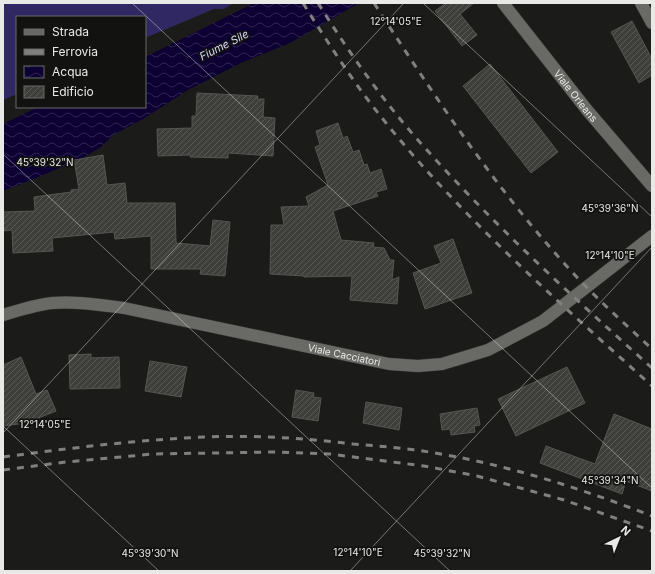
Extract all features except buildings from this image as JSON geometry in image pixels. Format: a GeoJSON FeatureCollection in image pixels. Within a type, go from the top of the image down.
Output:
{"type":"FeatureCollection","features":[{"type":"Feature","properties":{"kind":"street","name":"Viale Orleans"},"geometry":{"type":"LineString","coordinates":[[503,3],[587,110],[652,186]]}},
{"type":"Feature","properties":{"kind":"street"},"geometry":{"type":"LineString","coordinates":[[641,3],[652,23]]}},
{"type":"Feature","properties":{"kind":"street","name":"Viale Cacciatori"},"geometry":{"type":"LineString","coordinates":[[3,315],[52,303],[98,305],[124,308],[389,364],[418,366],[442,364],[488,350],[543,321],[652,236]]}},
{"type":"Feature","properties":{"kind":"shaded area"},"geometry":{"type":"Polygon","coordinates":[[[3,3],[234,3],[224,9],[214,9],[146,38],[146,16],[16,16],[16,94],[3,100],[3,3]]]}},
{"type":"Feature","properties":{"kind":"water","name":"Fiume Sile"},"geometry":{"type":"Polygon","coordinates":[[[254,3],[359,3],[290,43],[241,63],[188,90],[143,119],[113,135],[101,147],[81,159],[3,191],[3,124],[36,108],[146,108],[146,57],[254,3]]]}},
{"type":"Feature","properties":{"kind":"railway"},"geometry":{"type":"LineString","coordinates":[[303,3],[365,96],[430,174],[501,248],[652,386]]}},
{"type":"Feature","properties":{"kind":"railway"},"geometry":{"type":"LineString","coordinates":[[318,3],[369,78],[396,114],[426,149],[508,234],[565,289],[652,368]]}},
{"type":"Feature","properties":{"kind":"railway"},"geometry":{"type":"LineString","coordinates":[[374,3],[444,108],[518,209],[582,283],[652,349]]}},
{"type":"Feature","properties":{"kind":"railway"},"geometry":{"type":"LineString","coordinates":[[3,457],[53,450],[179,438],[241,436],[316,440],[391,447],[486,463],[542,478],[652,516]]}},
{"type":"Feature","properties":{"kind":"railway"},"geometry":{"type":"LineString","coordinates":[[3,470],[66,462],[153,454],[274,452],[330,454],[424,466],[477,476],[564,500],[652,531]]}}]}
